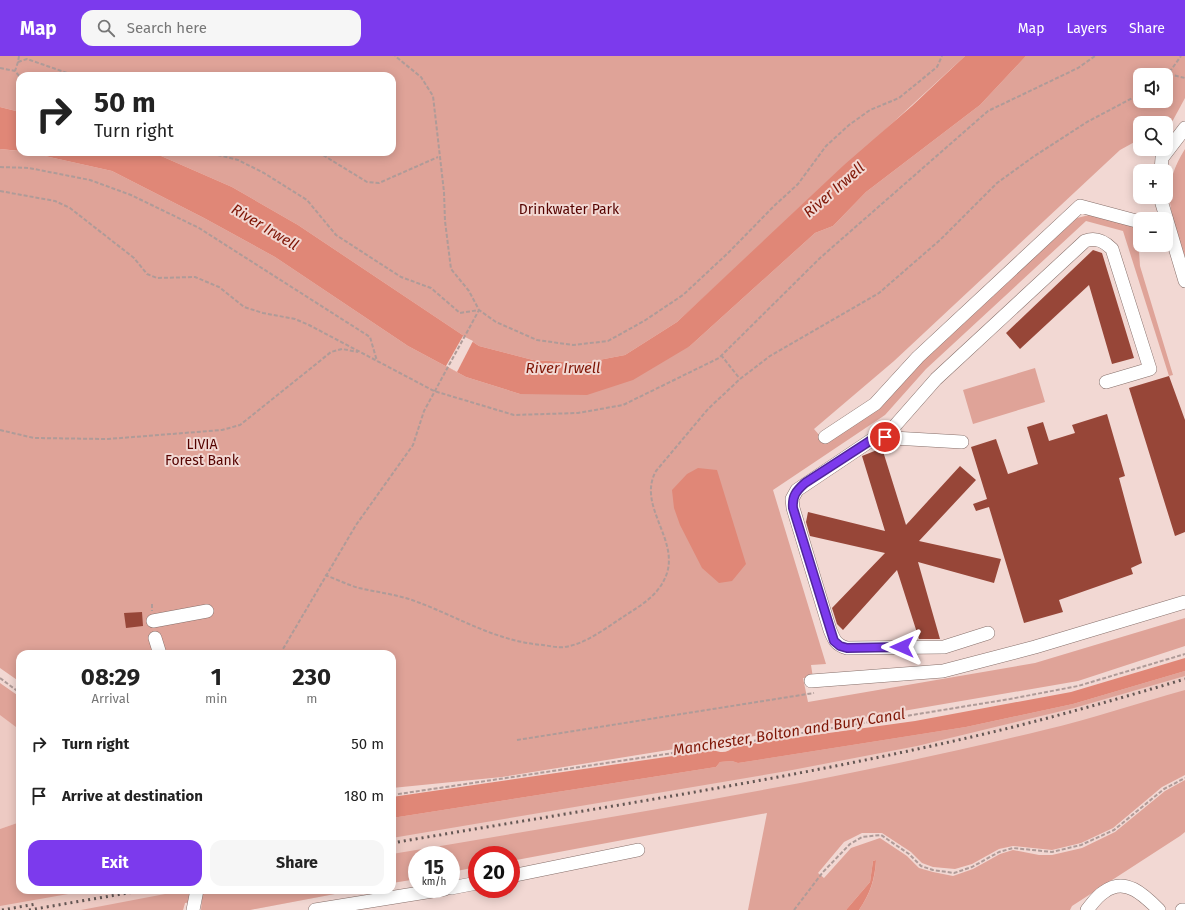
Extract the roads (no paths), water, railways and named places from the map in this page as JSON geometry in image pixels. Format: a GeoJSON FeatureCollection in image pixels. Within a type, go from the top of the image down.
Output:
{"type":"FeatureCollection","features":[{"type":"Feature","properties":{"kind":"lane"},"geometry":{"type":"LineString","coordinates":[[1162,164],[1162,158],[1185,128]]}},
{"type":"Feature","properties":{"kind":"lane"},"geometry":{"type":"LineString","coordinates":[[1162,204],[1185,281]]}},
{"type":"Feature","properties":{"kind":"lane"},"geometry":{"type":"LineString","coordinates":[[825,437],[875,404],[918,357],[1080,206],[1133,220]]}},
{"type":"Feature","properties":{"kind":"lane"},"geometry":{"type":"LineString","coordinates":[[885,437],[936,380],[1085,241],[1092,238],[1106,243],[1112,249],[1150,369],[1106,382]]}},
{"type":"Feature","properties":{"kind":"lane"},"geometry":{"type":"LineString","coordinates":[[962,442],[876,437],[796,490],[792,500],[793,508],[834,641],[840,646],[847,648],[944,647],[988,633]]}},
{"type":"Feature","properties":{"kind":"lane"},"geometry":{"type":"LineString","coordinates":[[813,687],[943,671],[1035,647],[1185,602]]}},
{"type":"Feature","properties":{"kind":"lane"},"geometry":{"type":"LineString","coordinates":[[153,621],[207,611]]}},
{"type":"Feature","properties":{"kind":"lane"},"geometry":{"type":"LineString","coordinates":[[155,638],[159,650]]}},
{"type":"Feature","properties":{"kind":"lane"},"geometry":{"type":"LineString","coordinates":[[520,874],[638,850]]}},
{"type":"Feature","properties":{"kind":"lane"},"geometry":{"type":"LineString","coordinates":[[1087,910],[1103,892],[1114,886],[1124,886],[1142,894],[1159,910]]}},
{"type":"Feature","properties":{"kind":"lane"},"geometry":{"type":"LineString","coordinates":[[193,910],[196,894]]}},
{"type":"Feature","properties":{"kind":"lane"},"geometry":{"type":"LineString","coordinates":[[315,910],[408,895]]}},
{"type":"Feature","properties":{"kind":"water","name":"River Irwell"},"geometry":{"type":"Polygon","coordinates":[[[965,56],[1026,56],[980,105],[866,192],[833,226],[815,233],[690,346],[633,380],[587,395],[520,394],[466,377],[408,346],[275,257],[204,218],[112,171],[45,156],[161,156],[232,187],[298,225],[479,346],[533,360],[583,363],[625,355],[677,322],[844,165],[912,106],[965,56]]]}},
{"type":"Feature","properties":{"kind":"water"},"geometry":{"type":"Polygon","coordinates":[[[0,107],[16,111],[16,151],[0,149],[0,107]]]}},
{"type":"Feature","properties":{"kind":"water"},"geometry":{"type":"Polygon","coordinates":[[[698,468],[717,470],[746,564],[732,581],[719,583],[702,568],[680,525],[674,508],[672,490],[687,474],[698,468]]]}},
{"type":"Feature","properties":{"kind":"water"},"geometry":{"type":"Polygon","coordinates":[[[1185,658],[1185,671],[1073,704],[966,727],[738,763],[732,761],[720,762],[716,767],[396,817],[396,796],[714,750],[725,752],[735,746],[915,721],[1071,692],[1185,658]]]}},
{"type":"Feature","properties":{"kind":"water"},"geometry":{"type":"Polygon","coordinates":[[[876,860],[871,886],[863,904],[859,910],[846,910],[870,882],[873,861],[876,860]]]}},
{"type":"Feature","properties":{"kind":"railway"},"geometry":{"type":"LineString","coordinates":[[396,842],[699,791],[853,763],[1005,729],[1185,679]]}},
{"type":"Feature","properties":{"kind":"railway"},"geometry":{"type":"LineString","coordinates":[[29,910],[122,894]]}},
{"type":"Feature","properties":{"kind":"railway"},"geometry":{"type":"LineString","coordinates":[[2,910],[36,904]]}},
{"type":"Feature","properties":{"kind":"park label","name":"Drinkwater Park"},"geometry":{"type":"Point","coordinates":[569,209]}},
{"type":"Feature","properties":{"kind":"park label","name":"LIVIA Forest Bank"},"geometry":{"type":"Point","coordinates":[202,452]}},
{"type":"Feature","properties":{"kind":"water label","name":"Manchester, Bolton and Bury Canal"},"geometry":{"type":"Point","coordinates":[789,732]}}]}
